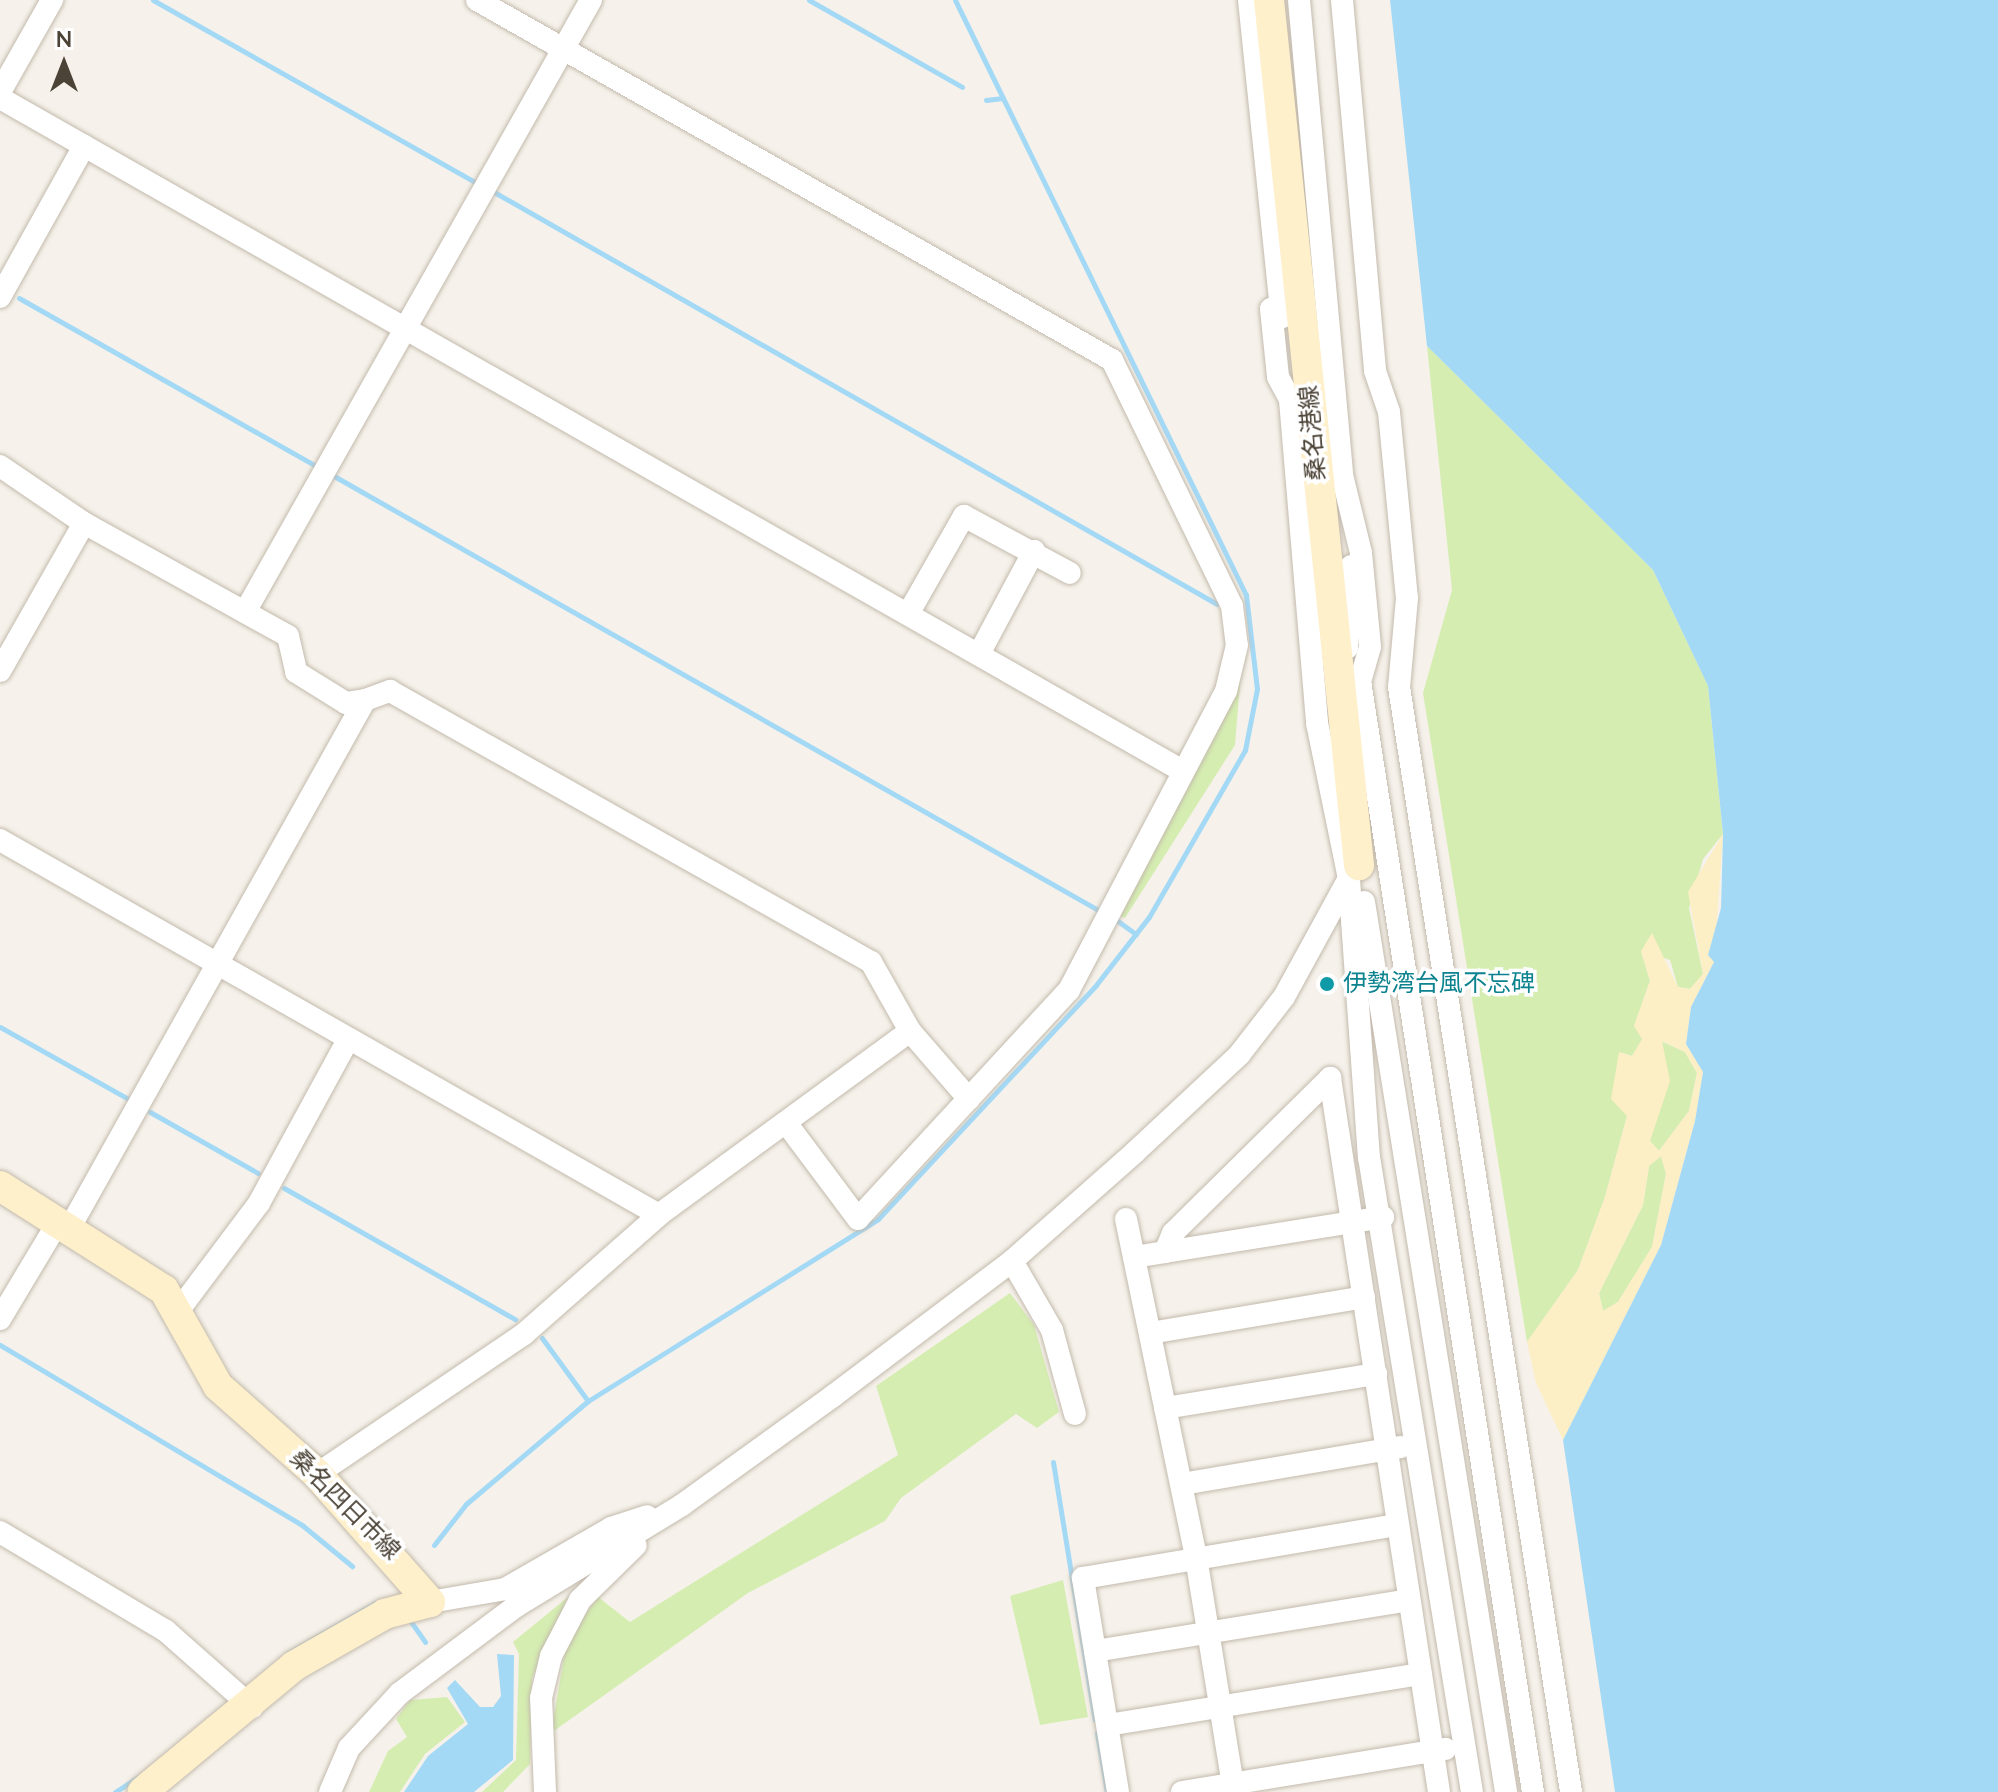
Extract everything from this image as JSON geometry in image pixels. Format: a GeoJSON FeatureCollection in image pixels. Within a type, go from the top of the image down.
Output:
{"type":"FeatureCollection","features":[{"type":"Feature","properties":{"kind":"main road","name":"桑名港線"},"geometry":{"type":"LineString","coordinates":[[1269,0],[1354,872]]}},
{"type":"Feature","properties":{"kind":"main road","name":"桑名四日市線"},"geometry":{"type":"LineString","coordinates":[[0,1186],[164,1290],[175,1315],[218,1386],[317,1474],[402,1562],[426,1594]]}},
{"type":"Feature","properties":{"kind":"main road"},"geometry":{"type":"LineString","coordinates":[[142,1792],[252,1707],[294,1666],[339,1638],[426,1594]]}},
{"type":"Feature","properties":{"kind":"street"},"geometry":{"type":"LineString","coordinates":[[0,92],[52,0]]}},
{"type":"Feature","properties":{"kind":"street"},"geometry":{"type":"LineString","coordinates":[[477,0],[1112,360],[1237,624],[1226,691],[1181,770],[1069,990],[858,1219],[787,1124]]}},
{"type":"Feature","properties":{"kind":"street"},"geometry":{"type":"LineString","coordinates":[[245,612],[591,0]]}},
{"type":"Feature","properties":{"kind":"street"},"geometry":{"type":"LineString","coordinates":[[1235,0],[1255,48]]}},
{"type":"Feature","properties":{"kind":"street"},"geometry":{"type":"LineString","coordinates":[[1249,0],[1279,305],[1294,370],[1309,390]]}},
{"type":"Feature","properties":{"kind":"street"},"geometry":{"type":"LineString","coordinates":[[1299,0],[1353,529],[1370,647],[1360,681],[1533,1792]]}},
{"type":"Feature","properties":{"kind":"street"},"geometry":{"type":"LineString","coordinates":[[1342,0],[1375,371],[1389,412],[1407,598],[1399,687],[1571,1792]]}},
{"type":"Feature","properties":{"kind":"street"},"geometry":{"type":"LineString","coordinates":[[0,98],[1181,770]]}},
{"type":"Feature","properties":{"kind":"street"},"geometry":{"type":"LineString","coordinates":[[0,297],[84,146]]}},
{"type":"Feature","properties":{"kind":"street"},"geometry":{"type":"LineString","coordinates":[[1279,305],[1271,309],[1275,350],[1290,400],[1317,723],[1354,872],[1506,1792]]}},
{"type":"Feature","properties":{"kind":"street"},"geometry":{"type":"LineString","coordinates":[[0,466],[84,523],[288,636],[296,672],[346,703],[390,691],[871,962],[910,1031],[969,1099]]}},
{"type":"Feature","properties":{"kind":"street"},"geometry":{"type":"LineString","coordinates":[[908,614],[964,516],[1070,573]]}},
{"type":"Feature","properties":{"kind":"street"},"geometry":{"type":"LineString","coordinates":[[0,671],[84,523]]}},
{"type":"Feature","properties":{"kind":"street"},"geometry":{"type":"LineString","coordinates":[[1334,664],[1347,648],[1353,529]]}},
{"type":"Feature","properties":{"kind":"street"},"geometry":{"type":"LineString","coordinates":[[979,654],[1034,551]]}},
{"type":"Feature","properties":{"kind":"street"},"geometry":{"type":"LineString","coordinates":[[0,1319],[64,1226],[219,965],[365,700]]}},
{"type":"Feature","properties":{"kind":"street"},"geometry":{"type":"LineString","coordinates":[[0,840],[659,1215]]}},
{"type":"Feature","properties":{"kind":"street"},"geometry":{"type":"LineString","coordinates":[[1354,872],[1356,1043],[1472,1792]]}},
{"type":"Feature","properties":{"kind":"street"},"geometry":{"type":"LineString","coordinates":[[330,1792],[366,1724],[400,1693],[515,1607],[682,1505],[1012,1261],[1239,1055],[1284,997],[1354,872]]}},
{"type":"Feature","properties":{"kind":"street"},"geometry":{"type":"LineString","coordinates":[[317,1474],[524,1334],[659,1215],[910,1031]]}},
{"type":"Feature","properties":{"kind":"street"},"geometry":{"type":"LineString","coordinates":[[175,1315],[259,1203],[348,1040]]}},
{"type":"Feature","properties":{"kind":"street"},"geometry":{"type":"LineString","coordinates":[[1165,1252],[1173,1233],[1330,1078],[1439,1792]]}},
{"type":"Feature","properties":{"kind":"street"},"geometry":{"type":"LineString","coordinates":[[1134,1257],[1383,1217]]}},
{"type":"Feature","properties":{"kind":"street"},"geometry":{"type":"LineString","coordinates":[[1126,1219],[1196,1557],[1234,1788]]}},
{"type":"Feature","properties":{"kind":"street"},"geometry":{"type":"LineString","coordinates":[[1012,1261],[1052,1330],[1075,1414]]}},
{"type":"Feature","properties":{"kind":"street"},"geometry":{"type":"LineString","coordinates":[[1150,1333],[1364,1297]]}},
{"type":"Feature","properties":{"kind":"street"},"geometry":{"type":"LineString","coordinates":[[1165,1408],[1376,1374]]}},
{"type":"Feature","properties":{"kind":"street"},"geometry":{"type":"LineString","coordinates":[[1182,1484],[1417,1444]]}},
{"type":"Feature","properties":{"kind":"street"},"geometry":{"type":"LineString","coordinates":[[426,1594],[505,1589],[611,1528],[682,1505]]}},
{"type":"Feature","properties":{"kind":"street"},"geometry":{"type":"LineString","coordinates":[[545,1792],[541,1698],[559,1636],[580,1600],[682,1505]]}},
{"type":"Feature","properties":{"kind":"street"},"geometry":{"type":"LineString","coordinates":[[1118,1792],[1083,1578],[1397,1525]]}},
{"type":"Feature","properties":{"kind":"street"},"geometry":{"type":"LineString","coordinates":[[0,1532],[166,1631],[252,1707]]}},
{"type":"Feature","properties":{"kind":"street"},"geometry":{"type":"LineString","coordinates":[[1095,1651],[1409,1600]]}},
{"type":"Feature","properties":{"kind":"street"},"geometry":{"type":"LineString","coordinates":[[1108,1725],[1421,1674]]}},
{"type":"Feature","properties":{"kind":"street"},"geometry":{"type":"LineString","coordinates":[[1182,1792],[1234,1788],[1465,1747]]}},
{"type":"Feature","properties":{"kind":"green space"},"geometry":{"type":"Polygon","coordinates":[[[1427,346],[1653,570],[1708,686],[1723,834],[1703,859],[1689,908],[1703,974],[1690,989],[1678,987],[1670,960],[1641,951],[1650,981],[1634,1026],[1643,1039],[1632,1056],[1619,1052],[1627,1116],[1605,1197],[1578,1270],[1527,1342],[1423,693],[1452,590],[1427,346]]]}},
{"type":"Feature","properties":{"kind":"green space"},"geometry":{"type":"Polygon","coordinates":[[[1241,671],[1235,745],[1125,918],[1116,914],[1241,671]]]}},
{"type":"Feature","properties":{"kind":"green space"},"geometry":{"type":"Polygon","coordinates":[[[1661,1041],[1685,1052],[1697,1073],[1689,1111],[1659,1151],[1650,1141],[1667,1070],[1661,1041]]]}},
{"type":"Feature","properties":{"kind":"green space"},"geometry":{"type":"Polygon","coordinates":[[[1661,1156],[1666,1174],[1652,1247],[1618,1302],[1603,1311],[1599,1293],[1643,1205],[1649,1166],[1661,1156]]]}},
{"type":"Feature","properties":{"kind":"green space"},"geometry":{"type":"Polygon","coordinates":[[[1010,1293],[1034,1325],[1059,1412],[1037,1428],[1016,1414],[901,1498],[885,1521],[748,1593],[551,1733],[567,1639],[598,1597],[630,1622],[898,1455],[876,1386],[1010,1293]]]}},
{"type":"Feature","properties":{"kind":"green space"},"geometry":{"type":"Polygon","coordinates":[[[1063,1580],[1088,1717],[1040,1725],[1010,1596],[1063,1580]]]}},
{"type":"Feature","properties":{"kind":"green space"},"geometry":{"type":"Polygon","coordinates":[[[568,1597],[532,1678],[530,1764],[503,1792],[482,1792],[516,1760],[519,1654],[513,1642],[568,1597]]]}},
{"type":"Feature","properties":{"kind":"green space"},"geometry":{"type":"Polygon","coordinates":[[[447,1697],[465,1722],[425,1754],[400,1792],[369,1792],[388,1751],[407,1737],[396,1719],[410,1700],[447,1697]]]}},
{"type":"Feature","properties":{"kind":"sand"},"geometry":{"type":"Polygon","coordinates":[[[1723,834],[1714,962],[1691,1007],[1686,1044],[1703,1072],[1695,1121],[1661,1245],[1563,1440],[1536,1383],[1527,1342],[1578,1270],[1605,1197],[1627,1116],[1611,1099],[1619,1052],[1632,1056],[1642,1039],[1634,1026],[1650,981],[1641,951],[1652,933],[1678,987],[1690,989],[1703,974],[1688,892],[1723,834]],[[1662,1041],[1670,1081],[1650,1141],[1659,1151],[1689,1111],[1697,1073],[1685,1052],[1662,1041]],[[1661,1156],[1649,1166],[1643,1205],[1599,1293],[1603,1311],[1618,1302],[1652,1247],[1666,1174],[1661,1156]]]}},
{"type":"Feature","properties":{"kind":"water"},"geometry":{"type":"Polygon","coordinates":[[[1390,0],[1998,0],[1998,1792],[1615,1792],[1563,1440],[1661,1245],[1695,1121],[1703,1072],[1686,1044],[1691,1007],[1714,962],[1708,955],[1721,908],[1723,834],[1708,686],[1653,570],[1427,346],[1390,0]]]}},
{"type":"Feature","properties":{"kind":"water"},"geometry":{"type":"Polygon","coordinates":[[[497,1654],[514,1655],[513,1760],[474,1792],[404,1792],[428,1756],[468,1724],[447,1688],[455,1680],[480,1707],[493,1707],[501,1696],[497,1654]]]}},
{"type":"Feature","properties":{"kind":"waterway"},"geometry":{"type":"LineString","coordinates":[[153,0],[476,183]]}},
{"type":"Feature","properties":{"kind":"waterway"},"geometry":{"type":"LineString","coordinates":[[809,0],[962,87]]}},
{"type":"Feature","properties":{"kind":"waterway"},"geometry":{"type":"LineString","coordinates":[[434,1545],[466,1504],[588,1401],[878,1219],[1096,985],[1149,917],[1245,750],[1257,689],[1246,595],[955,0]]}},
{"type":"Feature","properties":{"kind":"waterway"},"geometry":{"type":"LineString","coordinates":[[986,100],[1003,98]]}},
{"type":"Feature","properties":{"kind":"waterway"},"geometry":{"type":"LineString","coordinates":[[494,192],[1217,604]]}},
{"type":"Feature","properties":{"kind":"waterway"},"geometry":{"type":"LineString","coordinates":[[19,298],[316,466]]}},
{"type":"Feature","properties":{"kind":"waterway"},"geometry":{"type":"LineString","coordinates":[[334,476],[1098,910]]}},
{"type":"Feature","properties":{"kind":"waterway"},"geometry":{"type":"LineString","coordinates":[[1115,919],[1136,934]]}},
{"type":"Feature","properties":{"kind":"waterway"},"geometry":{"type":"LineString","coordinates":[[0,1027],[130,1100]]}},
{"type":"Feature","properties":{"kind":"waterway"},"geometry":{"type":"LineString","coordinates":[[150,1112],[258,1173]]}},
{"type":"Feature","properties":{"kind":"waterway"},"geometry":{"type":"LineString","coordinates":[[284,1188],[515,1319]]}},
{"type":"Feature","properties":{"kind":"waterway"},"geometry":{"type":"LineString","coordinates":[[542,1338],[588,1401]]}},
{"type":"Feature","properties":{"kind":"waterway"},"geometry":{"type":"LineString","coordinates":[[0,1345],[302,1525],[352,1566]]}},
{"type":"Feature","properties":{"kind":"waterway"},"geometry":{"type":"LineString","coordinates":[[1053,1462],[1095,1720]]}},
{"type":"Feature","properties":{"kind":"waterway"},"geometry":{"type":"LineString","coordinates":[[287,1654],[375,1603]]}},
{"type":"Feature","properties":{"kind":"waterway"},"geometry":{"type":"LineString","coordinates":[[409,1619],[425,1642]]}},
{"type":"Feature","properties":{"kind":"waterway"},"geometry":{"type":"LineString","coordinates":[[1097,1733],[1107,1792]]}},
{"type":"Feature","properties":{"kind":"waterway"},"geometry":{"type":"LineString","coordinates":[[115,1792],[138,1777]]}},
{"type":"Feature","properties":{"kind":"place","name":"伊勢湾台風不忘碑"},"geometry":{"type":"Point","coordinates":[1327,984]}}]}
